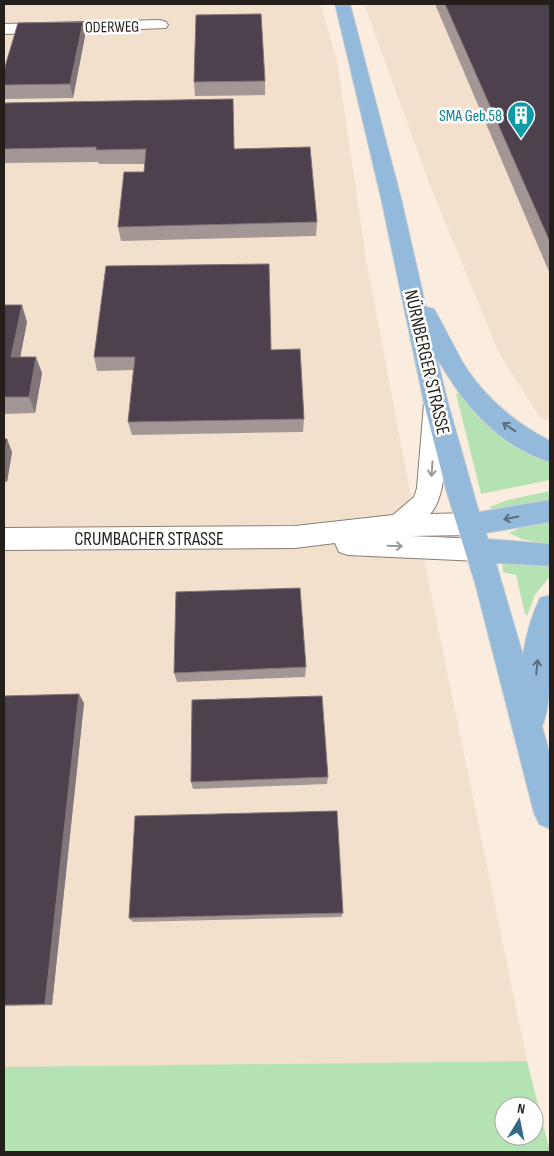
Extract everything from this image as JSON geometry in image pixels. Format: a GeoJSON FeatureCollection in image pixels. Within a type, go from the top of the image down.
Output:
{"type":"FeatureCollection","features":[{"type":"Feature","properties":{"kind":"main road","name":"NÜRNBERGER STRASSE"},"geometry":{"type":"LineString","coordinates":[[342,4],[391,198],[436,403],[460,493],[475,537],[530,733],[550,813]]}},
{"type":"Feature","properties":{"kind":"main road"},"geometry":{"type":"LineString","coordinates":[[412,288],[459,374],[475,398],[495,418],[533,444],[550,452]]}},
{"type":"Feature","properties":{"kind":"main road"},"geometry":{"type":"LineString","coordinates":[[475,537],[492,522],[550,510]]}},
{"type":"Feature","properties":{"kind":"main road"},"geometry":{"type":"LineString","coordinates":[[475,537],[550,555]]}},
{"type":"Feature","properties":{"kind":"main road"},"geometry":{"type":"LineString","coordinates":[[530,733],[538,649],[544,621],[550,607]]}},
{"type":"Feature","properties":{"kind":"street","name":"ODERWEG"},"geometry":{"type":"LineString","coordinates":[[4,29],[160,25]]}},
{"type":"Feature","properties":{"kind":"street"},"geometry":{"type":"LineString","coordinates":[[400,525],[424,503],[430,488],[436,403]]}},
{"type":"Feature","properties":{"kind":"street","name":"CRUMBACHER STRASSE"},"geometry":{"type":"LineString","coordinates":[[4,539],[294,537],[400,525],[475,537]]}},
{"type":"Feature","properties":{"kind":"street","name":"CRUMBACHER STRASSE"},"geometry":{"type":"LineString","coordinates":[[294,537],[346,544],[475,537]]}},
{"type":"Feature","properties":{"kind":"shaded area"},"geometry":{"type":"Polygon","coordinates":[[[4,4],[320,4],[337,60],[366,259],[407,476],[527,1061],[4,1067],[4,4]]]}},
{"type":"Feature","properties":{"kind":"shaded area"},"geometry":{"type":"Polygon","coordinates":[[[364,4],[550,4],[550,421],[540,418],[498,351],[430,185],[364,4]]]}},
{"type":"Feature","properties":{"kind":"green space"},"geometry":{"type":"Polygon","coordinates":[[[462,392],[509,439],[550,463],[550,480],[481,494],[456,394],[462,392]]]}},
{"type":"Feature","properties":{"kind":"green space"},"geometry":{"type":"Polygon","coordinates":[[[550,491],[550,500],[499,510],[493,510],[489,507],[508,500],[550,491]]]}},
{"type":"Feature","properties":{"kind":"green space"},"geometry":{"type":"Polygon","coordinates":[[[550,522],[550,545],[522,539],[509,533],[522,527],[550,522]]]}},
{"type":"Feature","properties":{"kind":"green space"},"geometry":{"type":"Polygon","coordinates":[[[512,561],[550,567],[550,576],[535,595],[527,616],[516,575],[503,572],[502,563],[512,561]]]}},
{"type":"Feature","properties":{"kind":"green space"},"geometry":{"type":"Polygon","coordinates":[[[527,1061],[536,1096],[494,1096],[494,1146],[544,1146],[544,1128],[550,1152],[4,1152],[4,1067],[527,1061]]]}},
{"type":"Feature","properties":{"kind":"building","name":"SMA Geb.58"},"geometry":{"type":"Polygon","coordinates":[[[445,4],[550,4],[550,242],[445,4]]]}},
{"type":"Feature","properties":{"kind":"building"},"geometry":{"type":"Polygon","coordinates":[[[261,14],[265,81],[194,82],[196,15],[261,14]]]}},
{"type":"Feature","properties":{"kind":"building"},"geometry":{"type":"Polygon","coordinates":[[[83,22],[70,84],[4,85],[4,70],[18,23],[83,22]]]}},
{"type":"Feature","properties":{"kind":"building"},"geometry":{"type":"Polygon","coordinates":[[[233,99],[234,149],[310,147],[317,222],[118,227],[124,172],[144,172],[146,149],[96,150],[96,147],[4,149],[4,103],[233,99]]]}},
{"type":"Feature","properties":{"kind":"building"},"geometry":{"type":"Polygon","coordinates":[[[269,264],[271,350],[300,349],[304,419],[128,422],[135,357],[94,357],[106,266],[269,264]]]}},
{"type":"Feature","properties":{"kind":"building"},"geometry":{"type":"Polygon","coordinates":[[[4,305],[22,305],[11,357],[36,357],[29,397],[4,397],[4,305]]]}},
{"type":"Feature","properties":{"kind":"building"},"geometry":{"type":"Polygon","coordinates":[[[4,439],[7,439],[4,453],[4,439]]]}},
{"type":"Feature","properties":{"kind":"building"},"geometry":{"type":"Polygon","coordinates":[[[300,588],[306,667],[174,673],[176,592],[300,588]]]}},
{"type":"Feature","properties":{"kind":"building"},"geometry":{"type":"Polygon","coordinates":[[[79,694],[45,1004],[4,1005],[4,696],[79,694]]]}},
{"type":"Feature","properties":{"kind":"building"},"geometry":{"type":"Polygon","coordinates":[[[322,696],[328,777],[191,782],[192,700],[322,696]]]}},
{"type":"Feature","properties":{"kind":"building"},"geometry":{"type":"Polygon","coordinates":[[[337,811],[343,913],[129,918],[135,816],[337,811]]]}},
{"type":"Feature","properties":{"kind":"place","name":"SMA Geb.58"},"geometry":{"type":"Point","coordinates":[521,139]}}]}
